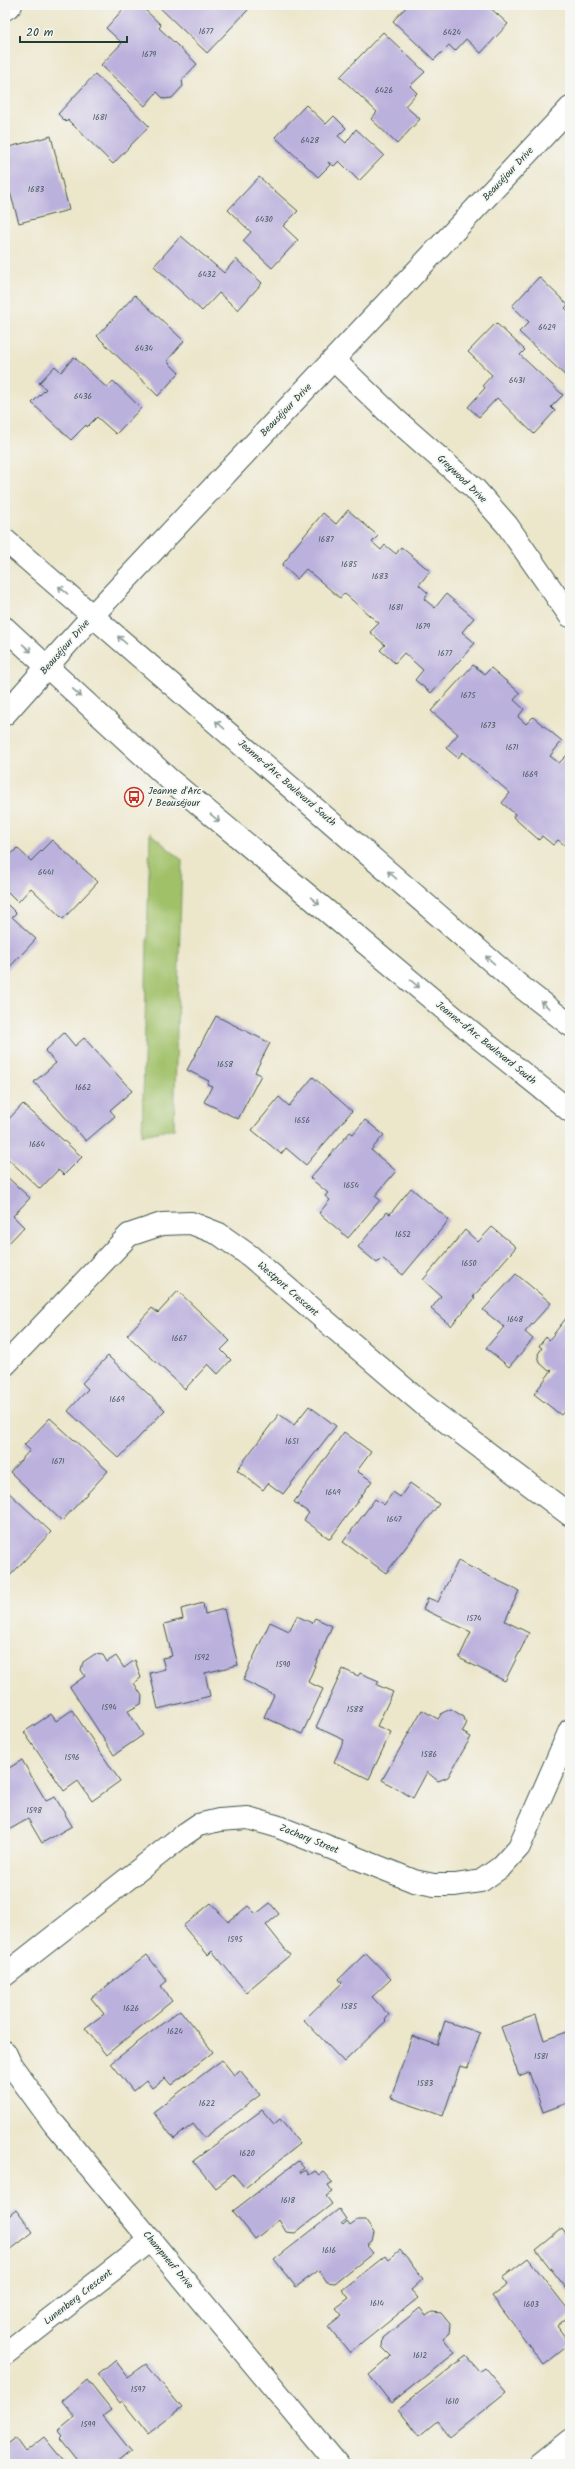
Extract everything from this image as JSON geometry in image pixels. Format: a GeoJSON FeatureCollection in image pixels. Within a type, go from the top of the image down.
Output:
{"type":"FeatureCollection","features":[{"type":"Feature","properties":{"kind":"street"},"geometry":{"type":"LineString","coordinates":[[5,9],[11,5]]}},
{"type":"Feature","properties":{"kind":"street","name":"Beauséjour Drive"},"geometry":{"type":"LineString","coordinates":[[5,714],[93,615],[570,108]]}},
{"type":"Feature","properties":{"kind":"street","name":"Greywood Drive"},"geometry":{"type":"LineString","coordinates":[[334,360],[394,418],[476,489],[507,525],[570,616]]}},
{"type":"Feature","properties":{"kind":"street","name":"Jeanne-d'Arc Boulevard South"},"geometry":{"type":"LineString","coordinates":[[5,540],[514,980],[570,1025]]}},
{"type":"Feature","properties":{"kind":"street","name":"Jeanne-d'Arc Boulevard South"},"geometry":{"type":"LineString","coordinates":[[5,628],[170,780],[474,1034],[570,1111]]}},
{"type":"Feature","properties":{"kind":"street","name":"Westport Crescent"},"geometry":{"type":"LineString","coordinates":[[5,1365],[129,1236],[162,1224],[191,1223],[219,1234],[250,1256],[424,1405],[570,1515]]}},
{"type":"Feature","properties":{"kind":"street","name":"Zachary Street"},"geometry":{"type":"LineString","coordinates":[[5,1975],[182,1836],[198,1825],[218,1820],[248,1818],[276,1826],[414,1881],[434,1885],[455,1885],[481,1880],[501,1867],[519,1847],[570,1730]]}},
{"type":"Feature","properties":{"kind":"street","name":"Champneuf Drive"},"geometry":{"type":"LineString","coordinates":[[5,2052],[12,2065],[54,2124],[337,2464]]}},
{"type":"Feature","properties":{"kind":"street","name":"Lunenberg Crescent"},"geometry":{"type":"LineString","coordinates":[[5,2354],[152,2240]]}},
{"type":"Feature","properties":{"kind":"street"},"geometry":{"type":"LineString","coordinates":[[540,2464],[570,2440]]}},
{"type":"Feature","properties":{"kind":"green space"},"geometry":{"type":"Polygon","coordinates":[[[150,833],[182,860],[174,1129],[142,1135],[150,833]]]}},
{"type":"Feature","properties":{"kind":"building"},"geometry":{"type":"Polygon","coordinates":[[[127,5],[140,5],[161,25],[159,28],[197,64],[182,80],[183,86],[172,98],[164,99],[157,92],[145,106],[101,65],[122,43],[106,28],[127,5]]]}},
{"type":"Feature","properties":{"kind":"building"},"geometry":{"type":"Polygon","coordinates":[[[157,5],[243,5],[248,10],[207,53],[157,5]]]}},
{"type":"Feature","properties":{"kind":"building"},"geometry":{"type":"Polygon","coordinates":[[[408,5],[487,5],[508,24],[481,53],[466,39],[455,51],[449,45],[434,60],[393,21],[408,5]]]}},
{"type":"Feature","properties":{"kind":"building"},"geometry":{"type":"Polygon","coordinates":[[[383,32],[425,72],[410,86],[417,93],[405,106],[420,119],[397,144],[371,119],[377,112],[340,77],[383,32]]]}},
{"type":"Feature","properties":{"kind":"building"},"geometry":{"type":"Polygon","coordinates":[[[95,74],[149,126],[113,164],[68,120],[66,122],[58,114],[95,74]]]}},
{"type":"Feature","properties":{"kind":"building"},"geometry":{"type":"Polygon","coordinates":[[[306,105],[326,124],[334,116],[346,128],[338,136],[346,143],[356,129],[384,155],[359,181],[339,161],[334,166],[328,162],[330,165],[318,177],[275,137],[306,105]]]}},
{"type":"Feature","properties":{"kind":"building"},"geometry":{"type":"Polygon","coordinates":[[[51,136],[69,210],[19,223],[5,175],[5,148],[51,136]]]}},
{"type":"Feature","properties":{"kind":"building"},"geometry":{"type":"Polygon","coordinates":[[[259,177],[298,211],[283,226],[298,240],[272,268],[243,241],[251,232],[228,210],[259,177]]]}},
{"type":"Feature","properties":{"kind":"building"},"geometry":{"type":"Polygon","coordinates":[[[181,236],[224,273],[236,259],[262,283],[238,310],[219,293],[202,311],[154,266],[181,236]]]}},
{"type":"Feature","properties":{"kind":"building"},"geometry":{"type":"Polygon","coordinates":[[[539,277],[568,305],[565,308],[570,313],[570,380],[519,332],[529,322],[512,306],[539,277]]]}},
{"type":"Feature","properties":{"kind":"building"},"geometry":{"type":"Polygon","coordinates":[[[135,295],[184,341],[167,361],[179,373],[158,396],[97,336],[135,295]]]}},
{"type":"Feature","properties":{"kind":"building"},"geometry":{"type":"Polygon","coordinates":[[[496,323],[525,350],[520,355],[563,395],[551,407],[555,411],[534,434],[497,398],[479,417],[468,407],[485,388],[483,385],[492,375],[468,352],[496,323]]]}},
{"type":"Feature","properties":{"kind":"building"},"geometry":{"type":"Polygon","coordinates":[[[74,357],[107,388],[113,381],[141,408],[116,434],[97,417],[87,427],[86,425],[71,440],[32,403],[46,389],[39,383],[55,366],[61,372],[74,357]]]}},
{"type":"Feature","properties":{"kind":"building"},"geometry":{"type":"Polygon","coordinates":[[[348,510],[378,536],[372,542],[381,550],[385,545],[396,554],[401,547],[430,571],[419,585],[428,593],[424,599],[435,608],[446,594],[474,618],[462,632],[475,643],[431,693],[415,680],[423,670],[404,653],[395,663],[380,650],[385,645],[370,632],[379,623],[344,593],[340,598],[306,569],[297,579],[282,565],[290,555],[289,554],[323,513],[336,524],[348,510]]]}},
{"type":"Feature","properties":{"kind":"building"},"geometry":{"type":"Polygon","coordinates":[[[473,665],[485,674],[491,668],[520,693],[514,700],[524,709],[518,717],[526,724],[533,717],[562,741],[550,756],[559,763],[570,752],[570,849],[558,840],[553,845],[542,836],[539,840],[513,817],[515,814],[502,803],[510,793],[463,752],[458,758],[446,748],[458,734],[431,711],[473,665]]]}},
{"type":"Feature","properties":{"kind":"building"},"geometry":{"type":"Polygon","coordinates":[[[52,840],[98,882],[63,919],[31,888],[18,902],[5,889],[5,861],[17,848],[31,861],[52,840]]]}},
{"type":"Feature","properties":{"kind":"building"},"geometry":{"type":"Polygon","coordinates":[[[5,902],[16,913],[12,917],[36,939],[5,972],[5,902]]]}},
{"type":"Feature","properties":{"kind":"building"},"geometry":{"type":"Polygon","coordinates":[[[216,1016],[270,1043],[255,1072],[261,1075],[238,1119],[204,1102],[212,1086],[207,1084],[209,1081],[187,1070],[216,1016]]]}},
{"type":"Feature","properties":{"kind":"building"},"geometry":{"type":"Polygon","coordinates":[[[64,1033],[75,1046],[84,1038],[132,1091],[110,1110],[115,1116],[86,1141],[34,1082],[56,1063],[45,1051],[64,1033]]]}},
{"type":"Feature","properties":{"kind":"building"},"geometry":{"type":"Polygon","coordinates":[[[313,1077],[352,1111],[306,1165],[286,1148],[281,1154],[252,1130],[279,1097],[289,1106],[313,1077]]]}},
{"type":"Feature","properties":{"kind":"building"},"geometry":{"type":"Polygon","coordinates":[[[23,1104],[82,1157],[64,1175],[58,1170],[40,1189],[5,1156],[5,1123],[23,1104]]]}},
{"type":"Feature","properties":{"kind":"building"},"geometry":{"type":"Polygon","coordinates":[[[365,1120],[384,1135],[371,1150],[396,1171],[375,1196],[380,1200],[348,1238],[319,1213],[330,1200],[325,1196],[328,1193],[310,1178],[350,1132],[353,1134],[365,1120]]]}},
{"type":"Feature","properties":{"kind":"building"},"geometry":{"type":"Polygon","coordinates":[[[5,1175],[30,1198],[13,1216],[24,1227],[6,1246],[5,1175]]]}},
{"type":"Feature","properties":{"kind":"building"},"geometry":{"type":"Polygon","coordinates":[[[411,1188],[449,1220],[403,1275],[382,1258],[377,1263],[358,1247],[387,1212],[390,1214],[411,1188]]]}},
{"type":"Feature","properties":{"kind":"building"},"geometry":{"type":"Polygon","coordinates":[[[492,1227],[516,1247],[473,1297],[475,1298],[451,1326],[431,1309],[441,1296],[423,1280],[465,1230],[478,1242],[492,1227]]]}},
{"type":"Feature","properties":{"kind":"building"},"geometry":{"type":"Polygon","coordinates":[[[516,1274],[551,1303],[525,1332],[533,1339],[509,1367],[486,1348],[504,1327],[483,1310],[516,1274]]]}},
{"type":"Feature","properties":{"kind":"building"},"geometry":{"type":"Polygon","coordinates":[[[178,1291],[230,1341],[221,1350],[231,1360],[218,1374],[208,1364],[185,1389],[127,1335],[152,1308],[158,1313],[178,1291]]]}},
{"type":"Feature","properties":{"kind":"building"},"geometry":{"type":"Polygon","coordinates":[[[567,1317],[570,1319],[570,1403],[561,1415],[534,1394],[552,1370],[549,1371],[540,1363],[538,1354],[542,1348],[539,1346],[546,1337],[549,1340],[567,1317]]]}},
{"type":"Feature","properties":{"kind":"building"},"geometry":{"type":"Polygon","coordinates":[[[108,1356],[165,1410],[119,1458],[68,1411],[88,1389],[82,1383],[108,1356]]]}},
{"type":"Feature","properties":{"kind":"building"},"geometry":{"type":"Polygon","coordinates":[[[309,1406],[336,1426],[283,1494],[268,1483],[263,1490],[237,1470],[279,1414],[294,1425],[309,1406]]]}},
{"type":"Feature","properties":{"kind":"building"},"geometry":{"type":"Polygon","coordinates":[[[50,1418],[108,1471],[62,1521],[10,1472],[30,1450],[24,1445],[50,1418]]]}},
{"type":"Feature","properties":{"kind":"building"},"geometry":{"type":"Polygon","coordinates":[[[344,1432],[371,1452],[357,1471],[372,1481],[330,1539],[304,1520],[309,1513],[294,1502],[344,1432]]]}},
{"type":"Feature","properties":{"kind":"building"},"geometry":{"type":"Polygon","coordinates":[[[410,1483],[439,1504],[386,1573],[343,1542],[375,1499],[384,1505],[393,1492],[400,1497],[410,1483]]]}},
{"type":"Feature","properties":{"kind":"building"},"geometry":{"type":"Polygon","coordinates":[[[5,1489],[51,1532],[5,1581],[5,1489]]]}},
{"type":"Feature","properties":{"kind":"building"},"geometry":{"type":"Polygon","coordinates":[[[458,1561],[519,1591],[505,1621],[529,1633],[505,1681],[459,1658],[471,1632],[423,1609],[428,1598],[438,1602],[458,1561]]]}},
{"type":"Feature","properties":{"kind":"building"},"geometry":{"type":"Polygon","coordinates":[[[203,1603],[205,1614],[224,1609],[238,1665],[205,1673],[210,1696],[158,1709],[150,1673],[165,1669],[162,1658],[172,1656],[164,1624],[183,1619],[181,1609],[203,1603]]]}},
{"type":"Feature","properties":{"kind":"building"},"geometry":{"type":"Polygon","coordinates":[[[297,1616],[312,1623],[315,1618],[332,1626],[308,1682],[323,1689],[302,1734],[264,1717],[274,1695],[243,1680],[270,1622],[289,1631],[297,1616]]]}},
{"type":"Feature","properties":{"kind":"building"},"geometry":{"type":"Polygon","coordinates":[[[95,1654],[103,1655],[107,1662],[116,1656],[124,1668],[135,1660],[141,1678],[134,1683],[142,1696],[141,1704],[128,1711],[143,1735],[114,1755],[70,1687],[85,1676],[81,1670],[83,1662],[95,1654]]]}},
{"type":"Feature","properties":{"kind":"building"},"geometry":{"type":"Polygon","coordinates":[[[343,1669],[358,1676],[360,1673],[379,1681],[377,1685],[393,1692],[377,1726],[391,1732],[369,1779],[334,1762],[344,1740],[316,1727],[343,1669]]]}},
{"type":"Feature","properties":{"kind":"building"},"geometry":{"type":"Polygon","coordinates":[[[451,1709],[464,1717],[466,1725],[462,1732],[471,1737],[448,1777],[438,1781],[427,1772],[413,1798],[382,1780],[422,1710],[438,1719],[442,1713],[451,1709]]]}},
{"type":"Feature","properties":{"kind":"building"},"geometry":{"type":"Polygon","coordinates":[[[72,1710],[120,1781],[92,1801],[78,1781],[64,1791],[24,1732],[51,1714],[56,1721],[72,1710]]]}},
{"type":"Feature","properties":{"kind":"building"},"geometry":{"type":"Polygon","coordinates":[[[22,1760],[46,1801],[55,1797],[72,1826],[42,1843],[28,1819],[5,1832],[5,1768],[6,1770],[22,1760]]]}},
{"type":"Feature","properties":{"kind":"building"},"geometry":{"type":"Polygon","coordinates":[[[211,1903],[228,1922],[248,1906],[256,1914],[270,1903],[279,1914],[266,1925],[290,1955],[246,1992],[212,1951],[208,1955],[183,1926],[211,1903]]]}},
{"type":"Feature","properties":{"kind":"building"},"geometry":{"type":"Polygon","coordinates":[[[366,1953],[391,1979],[372,1997],[389,2015],[385,2020],[386,2021],[344,2062],[304,2020],[342,1983],[339,1979],[366,1953]]]}},
{"type":"Feature","properties":{"kind":"building"},"geometry":{"type":"Polygon","coordinates":[[[147,1955],[167,1981],[161,1986],[172,2001],[106,2055],[85,2028],[104,2014],[91,1998],[147,1955]]]}},
{"type":"Feature","properties":{"kind":"building"},"geometry":{"type":"Polygon","coordinates":[[[180,2010],[213,2052],[171,2085],[165,2078],[152,2088],[146,2080],[133,2091],[111,2063],[180,2010]]]}},
{"type":"Feature","properties":{"kind":"building"},"geometry":{"type":"Polygon","coordinates":[[[536,2015],[544,2040],[570,2031],[570,2102],[543,2112],[529,2072],[519,2076],[501,2027],[536,2015]]]}},
{"type":"Feature","properties":{"kind":"building"},"geometry":{"type":"Polygon","coordinates":[[[445,2021],[480,2033],[468,2068],[460,2066],[443,2116],[391,2098],[412,2036],[437,2045],[445,2021]]]}},
{"type":"Feature","properties":{"kind":"building"},"geometry":{"type":"Polygon","coordinates":[[[222,2060],[234,2075],[240,2070],[260,2095],[204,2138],[193,2124],[174,2139],[153,2112],[222,2060]]]}},
{"type":"Feature","properties":{"kind":"building"},"geometry":{"type":"Polygon","coordinates":[[[262,2110],[274,2124],[280,2119],[300,2144],[245,2188],[233,2174],[215,2188],[193,2161],[262,2110]]]}},
{"type":"Feature","properties":{"kind":"building"},"geometry":{"type":"Polygon","coordinates":[[[298,2161],[304,2168],[300,2171],[301,2173],[306,2170],[309,2175],[315,2171],[319,2175],[323,2172],[333,2183],[328,2186],[332,2192],[326,2196],[332,2204],[295,2233],[286,2232],[279,2220],[255,2239],[233,2211],[298,2161]]]}},
{"type":"Feature","properties":{"kind":"building"},"geometry":{"type":"Polygon","coordinates":[[[339,2209],[346,2219],[341,2223],[343,2225],[347,2221],[350,2225],[357,2220],[365,2220],[374,2233],[372,2242],[367,2246],[373,2253],[335,2283],[327,2282],[319,2270],[296,2287],[274,2260],[339,2209]]]}},
{"type":"Feature","properties":{"kind":"building"},"geometry":{"type":"Polygon","coordinates":[[[16,2210],[33,2232],[5,2254],[5,2219],[16,2210]]]}},
{"type":"Feature","properties":{"kind":"building"},"geometry":{"type":"Polygon","coordinates":[[[562,2229],[567,2236],[570,2234],[570,2293],[536,2250],[562,2229]]]}},
{"type":"Feature","properties":{"kind":"building"},"geometry":{"type":"Polygon","coordinates":[[[400,2250],[423,2279],[411,2290],[418,2298],[350,2353],[328,2326],[342,2315],[336,2308],[349,2298],[342,2290],[385,2256],[388,2260],[400,2250]]]}},
{"type":"Feature","properties":{"kind":"building"},"geometry":{"type":"Polygon","coordinates":[[[528,2258],[570,2312],[570,2315],[557,2326],[570,2344],[544,2365],[492,2296],[507,2285],[502,2278],[528,2258]]]}},
{"type":"Feature","properties":{"kind":"building"},"geometry":{"type":"Polygon","coordinates":[[[420,2308],[426,2316],[432,2312],[441,2313],[450,2324],[449,2333],[443,2338],[455,2353],[391,2403],[369,2375],[391,2356],[382,2347],[383,2338],[420,2308]]]}},
{"type":"Feature","properties":{"kind":"building"},"geometry":{"type":"Polygon","coordinates":[[[466,2356],[479,2371],[485,2367],[506,2392],[450,2437],[437,2421],[419,2436],[398,2409],[466,2356]]]}},
{"type":"Feature","properties":{"kind":"building"},"geometry":{"type":"Polygon","coordinates":[[[115,2360],[128,2377],[146,2364],[182,2408],[148,2434],[122,2401],[120,2403],[98,2374],[115,2360]]]}},
{"type":"Feature","properties":{"kind":"building"},"geometry":{"type":"Polygon","coordinates":[[[87,2380],[111,2410],[103,2416],[131,2451],[115,2464],[81,2464],[60,2438],[62,2436],[58,2431],[75,2417],[62,2401],[87,2380]]]}},
{"type":"Feature","properties":{"kind":"building"},"geometry":{"type":"Polygon","coordinates":[[[44,2437],[66,2464],[5,2464],[5,2445],[15,2438],[25,2452],[44,2437]]]}},
{"type":"Feature","properties":{"kind":"place","name":"Jeanne d'Arc / Beauséjour"},"geometry":{"type":"Point","coordinates":[134,797]}}]}
